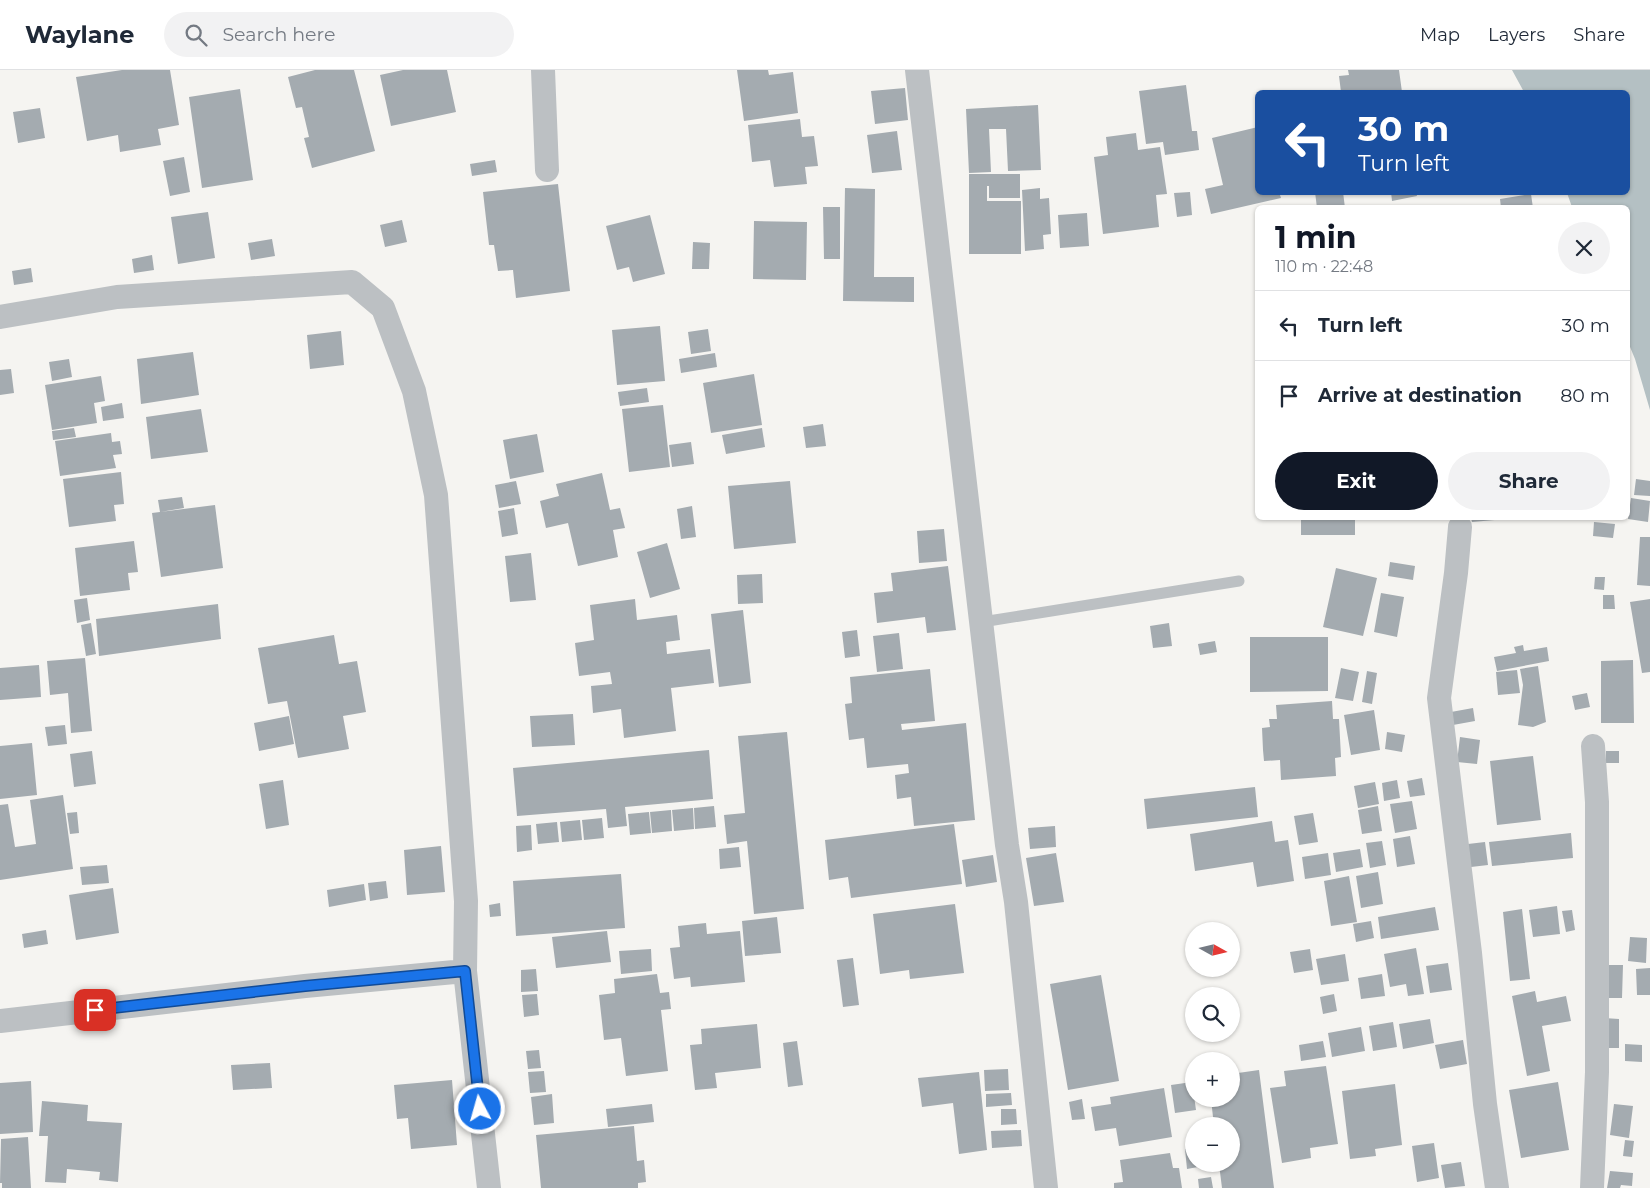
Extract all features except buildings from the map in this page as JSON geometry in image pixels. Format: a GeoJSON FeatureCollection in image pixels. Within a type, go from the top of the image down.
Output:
{"type":"FeatureCollection","features":[{"type":"Feature","properties":{"kind":"street"},"geometry":{"type":"LineString","coordinates":[[543,70],[547,170]]}},
{"type":"Feature","properties":{"kind":"street"},"geometry":{"type":"LineString","coordinates":[[917,70],[1007,845],[1017,912],[1046,1188]]}},
{"type":"Feature","properties":{"kind":"street"},"geometry":{"type":"LineString","coordinates":[[0,317],[117,297],[352,282],[383,308],[414,391],[436,495],[466,901],[465,971],[489,1188]]}},
{"type":"Feature","properties":{"kind":"street"},"geometry":{"type":"LineString","coordinates":[[1460,527],[1439,698],[1470,953],[1485,1104],[1497,1188]]}},
{"type":"Feature","properties":{"kind":"street"},"geometry":{"type":"LineString","coordinates":[[1592,1188],[1597,1072],[1597,802],[1593,746]]}},
{"type":"Feature","properties":{"kind":"street"},"geometry":{"type":"LineString","coordinates":[[0,1021],[305,986],[465,971]]}},
{"type":"Feature","properties":{"kind":"lane"},"geometry":{"type":"LineString","coordinates":[[982,622],[1239,581]]}},
{"type":"Feature","properties":{"kind":"shaded area"},"geometry":{"type":"Polygon","coordinates":[[[1512,70],[1650,70],[1650,410],[1630,347],[1630,205],[1571,205],[1568,195],[1630,195],[1630,90],[1523,90],[1512,70]]]}},
{"type":"Feature","properties":{"kind":"route"},"geometry":{"type":"LineString","coordinates":[[95,1010],[305,986],[465,971],[480,1109]]}}]}
